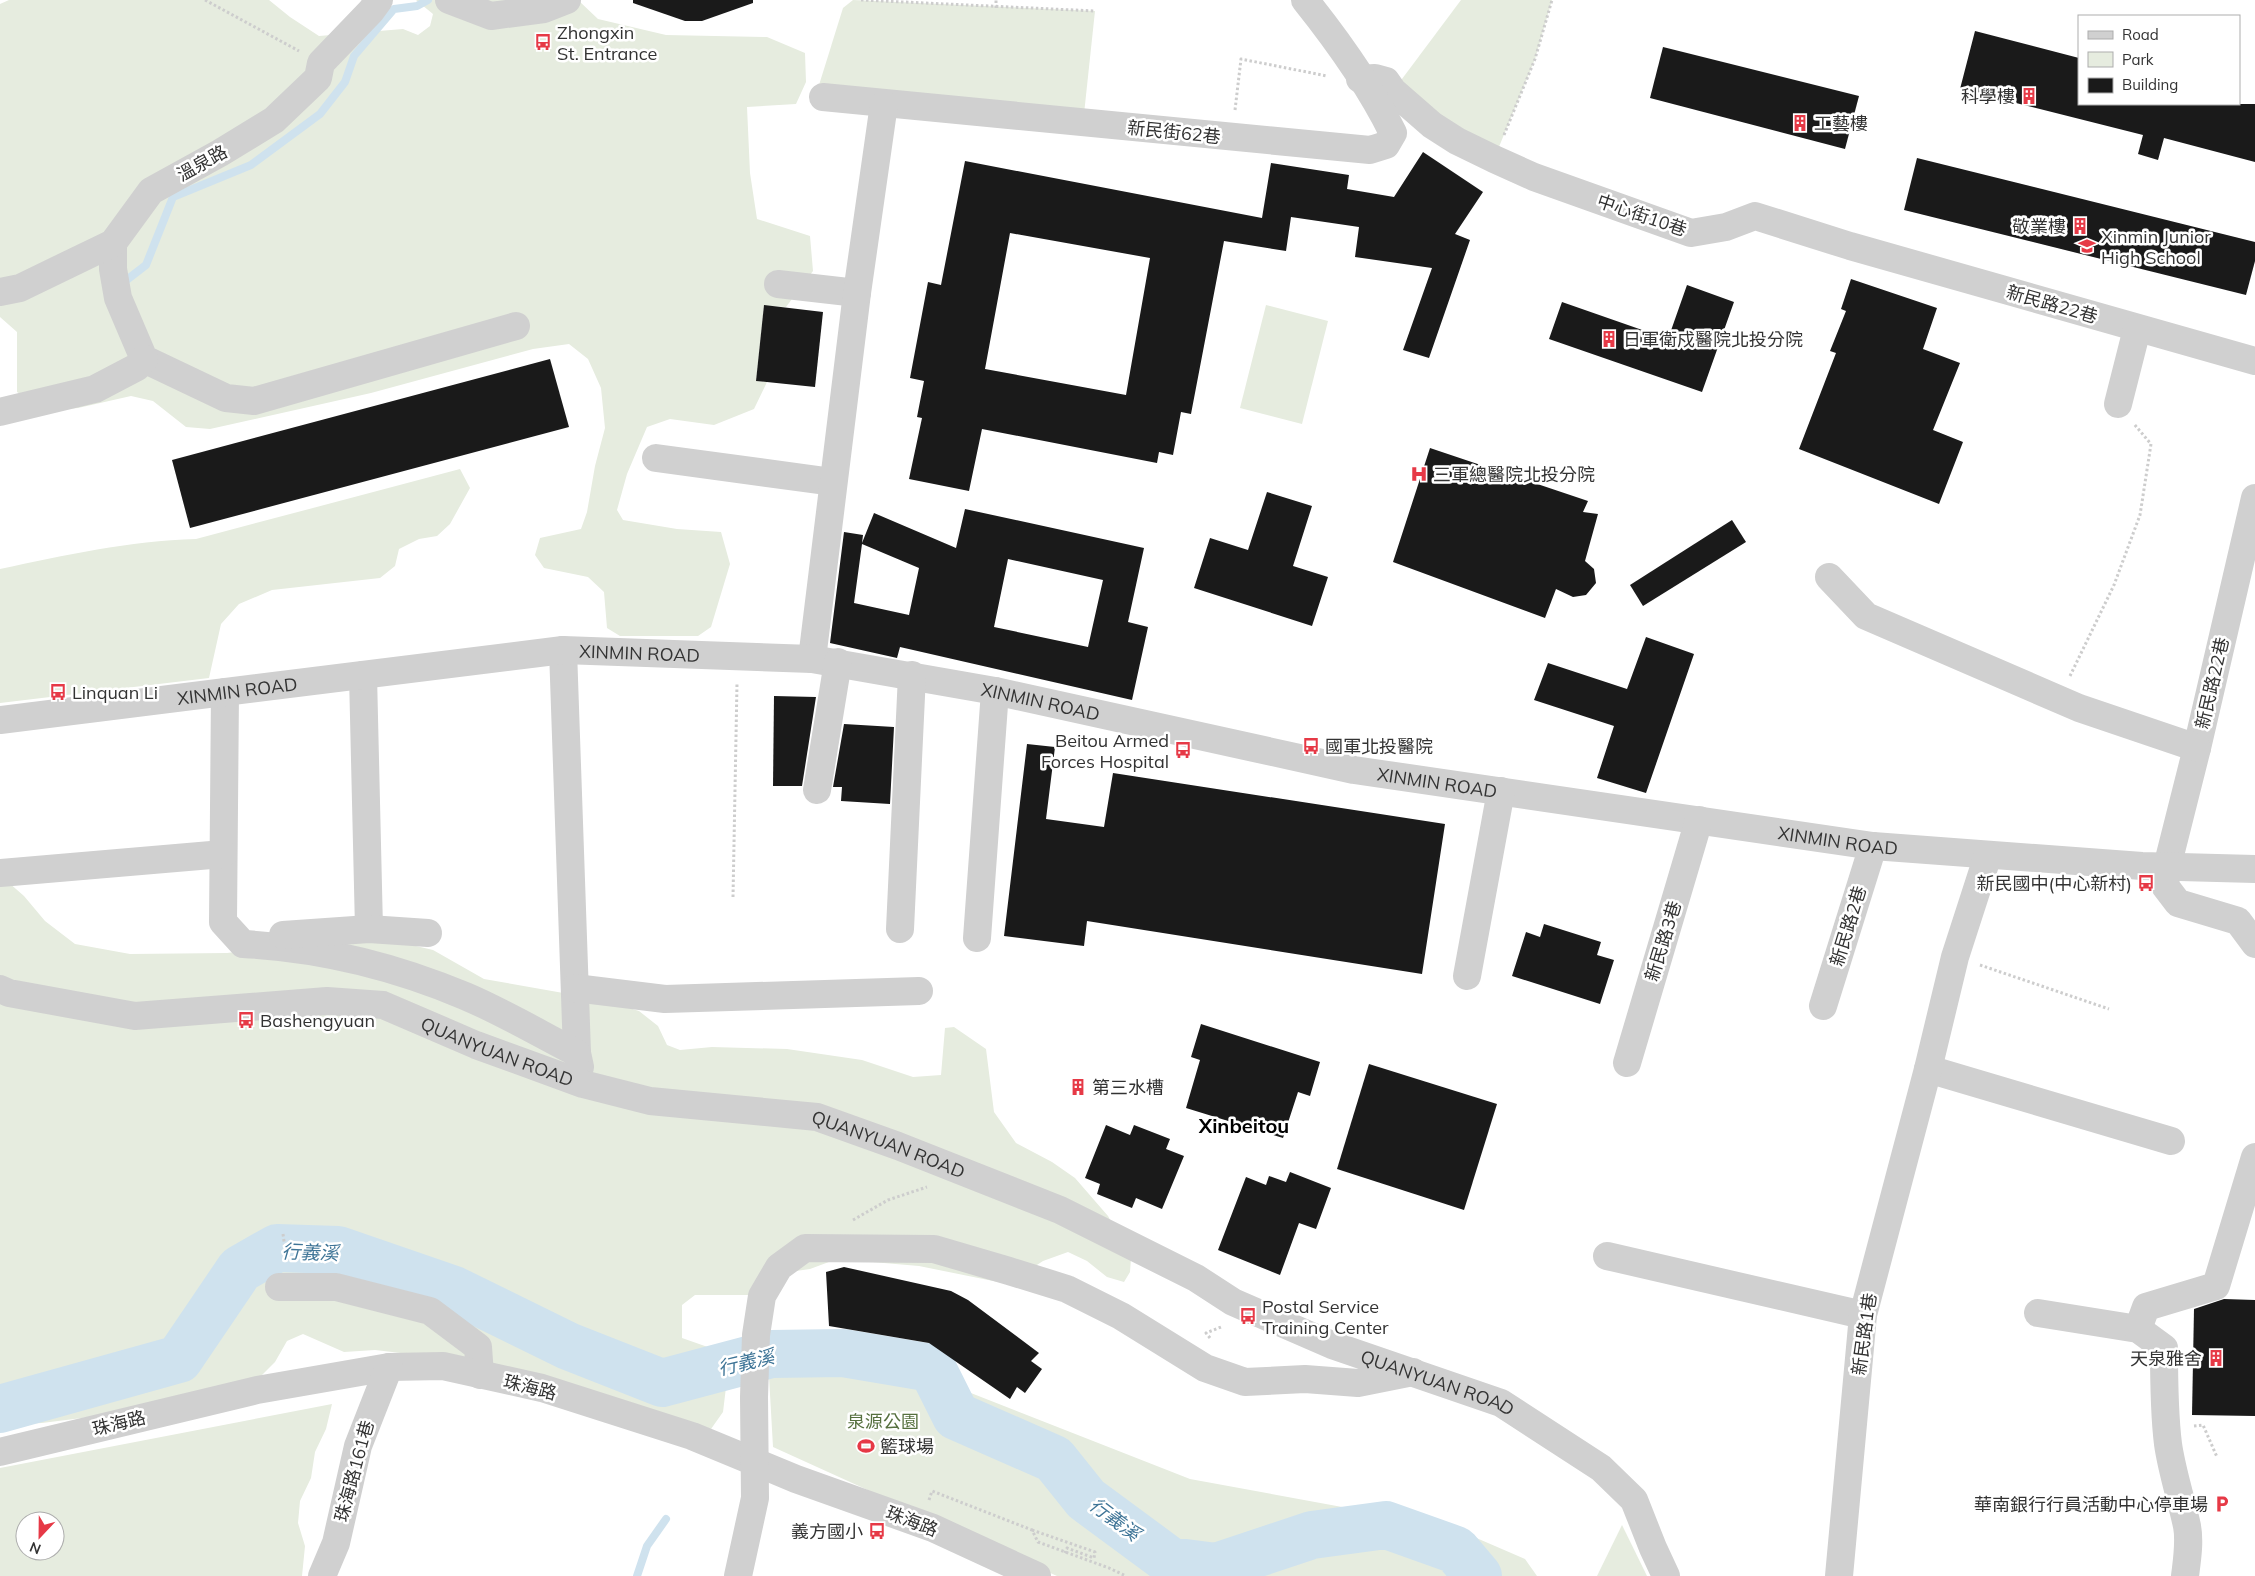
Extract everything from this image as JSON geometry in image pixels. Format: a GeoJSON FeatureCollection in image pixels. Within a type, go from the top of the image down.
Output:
{"type":"FeatureCollection","features":[{"type":"Feature","properties":{"kind":"street","name":"溫泉路"},"geometry":{"type":"LineString","coordinates":[[0,292],[20,288],[113,243],[151,191],[220,153],[274,120],[318,78],[321,63],[371,12],[379,0]]}},
{"type":"Feature","properties":{"kind":"street"},"geometry":{"type":"LineString","coordinates":[[453,2],[491,16],[544,9],[567,0]]}},
{"type":"Feature","properties":{"kind":"street"},"geometry":{"type":"LineString","coordinates":[[1305,0],[1353,64],[1360,78]]}},
{"type":"Feature","properties":{"kind":"street","name":"新民街62巷"},"geometry":{"type":"LineString","coordinates":[[822,97],[1370,150],[1386,145],[1393,133],[1360,78]]}},
{"type":"Feature","properties":{"kind":"street","name":"中心街10巷"},"geometry":{"type":"LineString","coordinates":[[1360,78],[1376,78],[1386,81],[1393,91],[1432,125],[1457,142],[1534,177],[1691,233],[1726,227],[1755,216],[1850,246]]}},
{"type":"Feature","properties":{"kind":"street"},"geometry":{"type":"LineString","coordinates":[[818,790],[833,482],[884,104]]}},
{"type":"Feature","properties":{"kind":"street"},"geometry":{"type":"LineString","coordinates":[[113,243],[113,269],[118,298],[144,359],[226,398],[254,401],[516,326]]}},
{"type":"Feature","properties":{"kind":"street","name":"新民路22巷"},"geometry":{"type":"LineString","coordinates":[[1850,246],[2255,361]]}},
{"type":"Feature","properties":{"kind":"street"},"geometry":{"type":"LineString","coordinates":[[778,284],[857,294]]}},
{"type":"Feature","properties":{"kind":"street"},"geometry":{"type":"LineString","coordinates":[[2118,404],[2137,329]]}},
{"type":"Feature","properties":{"kind":"street"},"geometry":{"type":"LineString","coordinates":[[0,412],[95,389],[137,367],[144,359]]}},
{"type":"Feature","properties":{"kind":"street"},"geometry":{"type":"LineString","coordinates":[[656,458],[833,482]]}},
{"type":"Feature","properties":{"kind":"street","name":"新民路22巷"},"geometry":{"type":"LineString","coordinates":[[2166,867],[2197,748],[2255,498]]}},
{"type":"Feature","properties":{"kind":"street"},"geometry":{"type":"LineString","coordinates":[[1829,577],[1866,616],[2058,699],[2197,748]]}},
{"type":"Feature","properties":{"kind":"street"},"geometry":{"type":"LineString","coordinates":[[563,650],[575,988],[578,1053],[583,1084]]}},
{"type":"Feature","properties":{"kind":"street","name":"XINMIN ROAD"},"geometry":{"type":"LineString","coordinates":[[0,720],[563,650],[737,655],[825,660],[995,691],[1354,770],[1873,846],[2166,867],[2255,869]]}},
{"type":"Feature","properties":{"kind":"street"},"geometry":{"type":"LineString","coordinates":[[363,675],[368,929]]}},
{"type":"Feature","properties":{"kind":"street"},"geometry":{"type":"LineString","coordinates":[[900,929],[912,675]]}},
{"type":"Feature","properties":{"kind":"street"},"geometry":{"type":"LineString","coordinates":[[977,938],[995,691]]}},
{"type":"Feature","properties":{"kind":"street"},"geometry":{"type":"LineString","coordinates":[[225,692],[223,922],[243,944],[280,946],[345,957],[416,978],[466,996],[578,1053]]}},
{"type":"Feature","properties":{"kind":"street"},"geometry":{"type":"LineString","coordinates":[[1466,976],[1501,791]]}},
{"type":"Feature","properties":{"kind":"street","name":"新民路3巷"},"geometry":{"type":"LineString","coordinates":[[1627,1063],[1699,820]]}},
{"type":"Feature","properties":{"kind":"street","name":"新民路2巷"},"geometry":{"type":"LineString","coordinates":[[1823,1006],[1873,846]]}},
{"type":"Feature","properties":{"kind":"street"},"geometry":{"type":"LineString","coordinates":[[0,873],[223,854]]}},
{"type":"Feature","properties":{"kind":"street","name":"新民路1巷"},"geometry":{"type":"LineString","coordinates":[[1839,1576],[1863,1315],[1956,957],[1988,855]]}},
{"type":"Feature","properties":{"kind":"street"},"geometry":{"type":"LineString","coordinates":[[2166,867],[2165,886],[2178,903],[2238,921],[2255,944]]}},
{"type":"Feature","properties":{"kind":"street"},"geometry":{"type":"LineString","coordinates":[[283,935],[368,929],[428,933]]}},
{"type":"Feature","properties":{"kind":"street"},"geometry":{"type":"LineString","coordinates":[[575,988],[665,999],[919,991]]}},
{"type":"Feature","properties":{"kind":"street","name":"QUANYUAN ROAD"},"geometry":{"type":"LineString","coordinates":[[0,989],[9,993],[135,1016],[328,1001],[383,1005],[476,1045],[583,1084],[650,1101],[817,1117],[898,1146],[1060,1210],[1196,1278],[1233,1302],[1332,1345],[1501,1403],[1601,1468],[1634,1500],[1666,1576]]}},
{"type":"Feature","properties":{"kind":"street"},"geometry":{"type":"LineString","coordinates":[[1928,1069],[2171,1141]]}},
{"type":"Feature","properties":{"kind":"street"},"geometry":{"type":"LineString","coordinates":[[2138,1329],[2146,1307],[2216,1286],[2255,1157]]}},
{"type":"Feature","properties":{"kind":"street"},"geometry":{"type":"LineString","coordinates":[[738,1576],[755,1498],[754,1397],[756,1336],[762,1296],[779,1267],[805,1248],[934,1248],[1067,1289],[1121,1316],[1205,1368],[1245,1382],[1305,1379],[1358,1384],[1414,1372]]}},
{"type":"Feature","properties":{"kind":"street"},"geometry":{"type":"LineString","coordinates":[[1607,1256],[1863,1315]]}},
{"type":"Feature","properties":{"kind":"street"},"geometry":{"type":"LineString","coordinates":[[279,1287],[336,1287],[430,1311],[478,1347],[480,1375]]}},
{"type":"Feature","properties":{"kind":"street"},"geometry":{"type":"LineString","coordinates":[[2038,1313],[2138,1329],[2164,1348],[2164,1403],[2168,1444],[2175,1483],[2187,1528],[2188,1559],[2185,1576]]}},
{"type":"Feature","properties":{"kind":"street"},"geometry":{"type":"LineString","coordinates":[[1220,1373],[1295,1367],[1332,1345]]}},
{"type":"Feature","properties":{"kind":"street","name":"珠海路"},"geometry":{"type":"LineString","coordinates":[[0,1452],[257,1390],[390,1367],[443,1366],[542,1388],[692,1436],[796,1479],[933,1528],[1037,1576]]}},
{"type":"Feature","properties":{"kind":"street","name":"珠海路161巷"},"geometry":{"type":"LineString","coordinates":[[322,1576],[336,1543],[358,1446],[390,1367]]}},
{"type":"Feature","properties":{"kind":"path"},"geometry":{"type":"LineString","coordinates":[[206,0],[321,63]]}},
{"type":"Feature","properties":{"kind":"path"},"geometry":{"type":"LineString","coordinates":[[861,0],[996,8],[1095,11]]}},
{"type":"Feature","properties":{"kind":"path"},"geometry":{"type":"LineString","coordinates":[[996,0],[996,8]]}},
{"type":"Feature","properties":{"kind":"path"},"geometry":{"type":"LineString","coordinates":[[1494,159],[1535,59],[1552,0]]}},
{"type":"Feature","properties":{"kind":"path"},"geometry":{"type":"LineString","coordinates":[[1232,138],[1241,59],[1317,76],[1360,78]]}},
{"type":"Feature","properties":{"kind":"path"},"geometry":{"type":"LineString","coordinates":[[2058,699],[2114,585],[2140,515],[2151,444],[2118,404]]}},
{"type":"Feature","properties":{"kind":"path"},"geometry":{"type":"LineString","coordinates":[[733,897],[737,655]]}},
{"type":"Feature","properties":{"kind":"path"},"geometry":{"type":"LineString","coordinates":[[1956,957],[2109,1009]]}},
{"type":"Feature","properties":{"kind":"path"},"geometry":{"type":"LineString","coordinates":[[847,1224],[888,1200],[926,1187],[973,1176]]}},
{"type":"Feature","properties":{"kind":"path"},"geometry":{"type":"LineString","coordinates":[[1216,1345],[1206,1333],[1220,1329],[1233,1302]]}},
{"type":"Feature","properties":{"kind":"path"},"geometry":{"type":"LineString","coordinates":[[2203,1424],[2217,1457]]}},
{"type":"Feature","properties":{"kind":"path"},"geometry":{"type":"LineString","coordinates":[[932,1491],[1010,1522],[1095,1552],[1094,1558],[1067,1548],[1065,1553]]}},
{"type":"Feature","properties":{"kind":"path"},"geometry":{"type":"LineString","coordinates":[[1032,1530],[1038,1542],[1110,1568],[1126,1576]]}},
{"type":"Feature","properties":{"kind":"green space"},"geometry":{"type":"Polygon","coordinates":[[[9,0],[269,0],[290,17],[319,36],[403,29],[418,35],[430,26],[433,14],[416,0],[578,0],[598,19],[666,35],[767,37],[805,53],[806,82],[796,104],[747,107],[750,173],[757,219],[810,236],[813,271],[786,307],[764,306],[756,381],[767,382],[754,409],[714,425],[670,419],[647,427],[627,474],[617,510],[623,520],[677,529],[721,532],[730,564],[711,627],[698,636],[620,636],[607,628],[604,592],[588,577],[544,568],[535,555],[540,538],[581,529],[587,512],[595,466],[605,428],[601,388],[588,359],[569,344],[533,349],[371,393],[210,429],[186,427],[153,401],[131,396],[78,408],[46,411],[17,392],[17,332],[0,317],[0,4],[9,0]]]}},
{"type":"Feature","properties":{"kind":"green space"},"geometry":{"type":"Polygon","coordinates":[[[853,0],[1095,11],[1084,114],[819,85],[843,8],[853,0]]]}},
{"type":"Feature","properties":{"kind":"green space"},"geometry":{"type":"Polygon","coordinates":[[[1461,0],[1552,0],[1535,59],[1494,159],[1393,91],[1461,0]]]}},
{"type":"Feature","properties":{"kind":"green space"},"geometry":{"type":"Polygon","coordinates":[[[1266,305],[1328,321],[1302,424],[1240,408],[1266,305]]]}},
{"type":"Feature","properties":{"kind":"green space"},"geometry":{"type":"Polygon","coordinates":[[[460,469],[470,488],[450,524],[437,536],[419,539],[399,549],[395,566],[380,578],[272,590],[239,604],[221,624],[209,678],[0,703],[0,569],[122,546],[196,539],[460,469]]]}},
{"type":"Feature","properties":{"kind":"green space"},"geometry":{"type":"Polygon","coordinates":[[[0,875],[24,896],[45,921],[75,944],[130,954],[227,953],[325,941],[382,938],[433,950],[484,979],[603,1000],[639,1011],[658,1026],[667,1045],[680,1050],[712,1047],[787,1049],[862,1060],[913,1077],[941,1075],[945,1028],[954,1027],[986,1049],[994,1112],[1016,1143],[1052,1162],[1075,1178],[1108,1216],[1131,1258],[1130,1272],[1124,1282],[1107,1277],[1087,1261],[1068,1252],[1043,1261],[1008,1284],[919,1266],[837,1259],[810,1269],[768,1275],[751,1295],[695,1295],[682,1305],[682,1338],[722,1352],[727,1379],[723,1412],[711,1429],[418,1355],[375,1350],[344,1352],[303,1334],[287,1341],[275,1362],[257,1380],[138,1411],[42,1423],[0,1424],[0,875]]]}},
{"type":"Feature","properties":{"kind":"green space","name":"泉源公園"},"geometry":{"type":"Polygon","coordinates":[[[767,1341],[907,1352],[948,1384],[1190,1479],[1451,1527],[1525,1559],[1537,1576],[1057,1576],[773,1447],[767,1341]]]}},
{"type":"Feature","properties":{"kind":"green space"},"geometry":{"type":"Polygon","coordinates":[[[332,1404],[326,1429],[315,1452],[311,1478],[300,1501],[298,1523],[305,1546],[302,1576],[0,1576],[0,1468],[332,1404]]]}},
{"type":"Feature","properties":{"kind":"green space"},"geometry":{"type":"Polygon","coordinates":[[[1622,1525],[1647,1576],[1597,1576],[1622,1525]]]}},
{"type":"Feature","properties":{"kind":"building"},"geometry":{"type":"Polygon","coordinates":[[[633,0],[753,0],[753,3],[702,21],[685,21],[633,3],[633,0]]]}},
{"type":"Feature","properties":{"kind":"building","name":"科學樓"},"geometry":{"type":"Polygon","coordinates":[[[1975,31],[2078,58],[2078,105],[2255,104],[2255,162],[2164,138],[2158,160],[2138,154],[2143,135],[1960,89],[1975,31]]]}},
{"type":"Feature","properties":{"kind":"building","name":"工藝樓"},"geometry":{"type":"Polygon","coordinates":[[[1663,47],[1859,96],[1845,149],[1650,98],[1663,47]]]}},
{"type":"Feature","properties":{"kind":"building"},"geometry":{"type":"Polygon","coordinates":[[[1423,152],[1483,192],[1455,234],[1470,240],[1429,358],[1403,350],[1432,268],[1355,257],[1359,227],[1291,217],[1286,251],[1224,241],[1191,414],[1181,412],[1173,455],[1159,452],[1157,463],[982,429],[969,491],[909,479],[922,418],[917,417],[924,381],[910,378],[928,282],[941,285],[965,161],[1262,218],[1271,163],[1349,175],[1347,189],[1394,197],[1423,152]],[[1010,233],[985,369],[1126,395],[1150,258],[1010,233]]]}},
{"type":"Feature","properties":{"kind":"building","name":"敬業樓"},"geometry":{"type":"Polygon","coordinates":[[[1917,158],[2255,242],[2255,261],[2246,295],[1904,210],[1917,158]]]}},
{"type":"Feature","properties":{"kind":"building"},"geometry":{"type":"Polygon","coordinates":[[[1851,279],[1937,308],[1923,349],[1960,363],[1933,430],[1963,442],[1939,504],[1799,449],[1836,353],[1830,351],[1846,311],[1841,309],[1851,279]]]}},
{"type":"Feature","properties":{"kind":"building","name":"日軍衛戍醫院北投分院"},"geometry":{"type":"Polygon","coordinates":[[[1687,285],[1734,302],[1702,392],[1549,339],[1562,302],[1668,339],[1687,285]]]}},
{"type":"Feature","properties":{"kind":"building"},"geometry":{"type":"Polygon","coordinates":[[[764,305],[823,312],[815,387],[756,381],[764,305]]]}},
{"type":"Feature","properties":{"kind":"building"},"geometry":{"type":"Polygon","coordinates":[[[550,359],[569,427],[190,528],[172,460],[550,359]]]}},
{"type":"Feature","properties":{"kind":"building"},"geometry":{"type":"Polygon","coordinates":[[[1430,448],[1588,501],[1583,512],[1598,514],[1585,561],[1594,569],[1596,583],[1586,595],[1573,597],[1556,589],[1545,618],[1393,562],[1430,448]]]}},
{"type":"Feature","properties":{"kind":"building"},"geometry":{"type":"Polygon","coordinates":[[[1267,492],[1312,506],[1293,566],[1328,577],[1312,626],[1194,588],[1210,538],[1248,550],[1267,492]]]}},
{"type":"Feature","properties":{"kind":"building"},"geometry":{"type":"Polygon","coordinates":[[[965,509],[1144,548],[1128,622],[1148,627],[1132,700],[900,647],[897,658],[830,643],[844,532],[863,535],[862,543],[874,513],[956,548],[965,509]],[[862,544],[854,603],[909,615],[919,568],[862,544]],[[1008,559],[994,627],[1088,647],[1103,580],[1008,559]]]}},
{"type":"Feature","properties":{"kind":"building"},"geometry":{"type":"Polygon","coordinates":[[[1732,520],[1746,542],[1643,606],[1630,585],[1732,520]]]}},
{"type":"Feature","properties":{"kind":"building"},"geometry":{"type":"Polygon","coordinates":[[[1646,637],[1694,654],[1646,793],[1597,778],[1614,726],[1534,700],[1548,663],[1627,689],[1646,637]]]}},
{"type":"Feature","properties":{"kind":"building"},"geometry":{"type":"Polygon","coordinates":[[[774,696],[816,697],[802,786],[773,786],[774,696]]]}},
{"type":"Feature","properties":{"kind":"building"},"geometry":{"type":"Polygon","coordinates":[[[844,724],[894,727],[890,804],[841,801],[842,787],[833,787],[844,724]]]}},
{"type":"Feature","properties":{"kind":"building"},"geometry":{"type":"Polygon","coordinates":[[[1027,744],[1055,747],[1046,819],[1104,827],[1113,773],[1445,824],[1422,974],[1087,921],[1084,946],[1004,936],[1027,744]]]}},
{"type":"Feature","properties":{"kind":"building"},"geometry":{"type":"Polygon","coordinates":[[[1544,924],[1601,942],[1597,955],[1614,960],[1600,1004],[1512,976],[1526,932],[1540,937],[1544,924]]]}},
{"type":"Feature","properties":{"kind":"building"},"geometry":{"type":"Polygon","coordinates":[[[1201,1024],[1320,1062],[1310,1096],[1298,1092],[1283,1138],[1186,1108],[1200,1060],[1191,1057],[1201,1024]]]}},
{"type":"Feature","properties":{"kind":"building"},"geometry":{"type":"Polygon","coordinates":[[[1369,1064],[1497,1104],[1464,1210],[1337,1169],[1369,1064]]]}},
{"type":"Feature","properties":{"kind":"building"},"geometry":{"type":"Polygon","coordinates":[[[1106,1125],[1130,1135],[1134,1125],[1170,1139],[1166,1149],[1184,1156],[1162,1209],[1136,1198],[1132,1208],[1097,1194],[1100,1184],[1085,1178],[1106,1125]]]}},
{"type":"Feature","properties":{"kind":"building"},"geometry":{"type":"Polygon","coordinates":[[[1290,1172],[1331,1188],[1316,1229],[1299,1223],[1280,1275],[1218,1250],[1246,1177],[1266,1185],[1269,1176],[1286,1182],[1290,1172]]]}},
{"type":"Feature","properties":{"kind":"building"},"geometry":{"type":"Polygon","coordinates":[[[844,1267],[951,1291],[968,1300],[1039,1353],[1031,1361],[1042,1369],[1025,1393],[1017,1387],[1010,1399],[929,1343],[829,1326],[826,1272],[844,1267]]]}},
{"type":"Feature","properties":{"kind":"building","name":"天泉雅舍"},"geometry":{"type":"Polygon","coordinates":[[[2224,1299],[2255,1300],[2255,1416],[2192,1415],[2194,1309],[2224,1299]]]}},
{"type":"Feature","properties":{"kind":"waterway"},"geometry":{"type":"LineString","coordinates":[[124,282],[146,265],[173,197],[251,165],[320,114],[345,82],[354,56],[394,9],[417,6],[428,0]]}},
{"type":"Feature","properties":{"kind":"waterway","name":"行義溪"},"geometry":{"type":"LineString","coordinates":[[0,1409],[179,1359],[240,1269],[277,1248],[338,1250],[454,1290],[568,1346],[662,1383],[771,1354],[843,1353],[932,1368],[956,1416],[1054,1459],[1086,1499],[1170,1561],[1216,1567],[1312,1535],[1386,1525],[1456,1550],[1478,1576]]}},
{"type":"Feature","properties":{"kind":"waterway"},"geometry":{"type":"LineString","coordinates":[[767,1371],[771,1354]]}},
{"type":"Feature","properties":{"kind":"waterway"},"geometry":{"type":"LineString","coordinates":[[637,1576],[647,1546],[666,1519]]}},
{"type":"Feature","properties":{"kind":"place","name":"Zhongxin St. Entrance"},"geometry":{"type":"Point","coordinates":[543,42]}},
{"type":"Feature","properties":{"kind":"place","name":"科學樓"},"geometry":{"type":"Point","coordinates":[2029,96]}},
{"type":"Feature","properties":{"kind":"place","name":"工藝樓"},"geometry":{"type":"Point","coordinates":[1800,123]}},
{"type":"Feature","properties":{"kind":"place","name":"敬業樓"},"geometry":{"type":"Point","coordinates":[2080,226]}},
{"type":"Feature","properties":{"kind":"place","name":"Xinmin Junior High School"},"geometry":{"type":"Point","coordinates":[2087,246]}},
{"type":"Feature","properties":{"kind":"place","name":"日軍衛戍醫院北投分院"},"geometry":{"type":"Point","coordinates":[1609,339]}},
{"type":"Feature","properties":{"kind":"place","name":"三軍總醫院北投分院"},"geometry":{"type":"Point","coordinates":[1419,474]}},
{"type":"Feature","properties":{"kind":"place","name":"Linquan Li"},"geometry":{"type":"Point","coordinates":[58,692]}},
{"type":"Feature","properties":{"kind":"place","name":"國軍北投醫院"},"geometry":{"type":"Point","coordinates":[1311,746]}},
{"type":"Feature","properties":{"kind":"place","name":"Beitou Armed Forces Hospital"},"geometry":{"type":"Point","coordinates":[1183,750]}},
{"type":"Feature","properties":{"kind":"place","name":"新民國中(中心新村)"},"geometry":{"type":"Point","coordinates":[2146,883]}},
{"type":"Feature","properties":{"kind":"place","name":"Bashengyuan"},"geometry":{"type":"Point","coordinates":[246,1020]}},
{"type":"Feature","properties":{"kind":"place","name":"第三水槽"},"geometry":{"type":"Point","coordinates":[1078,1087]}},
{"type":"Feature","properties":{"kind":"place","name":"Postal Service Training Center"},"geometry":{"type":"Point","coordinates":[1248,1316]}},
{"type":"Feature","properties":{"kind":"place","name":"天泉雅舍"},"geometry":{"type":"Point","coordinates":[2216,1358]}},
{"type":"Feature","properties":{"kind":"place","name":"籃球場"},"geometry":{"type":"Point","coordinates":[866,1446]}},
{"type":"Feature","properties":{"kind":"place","name":"華南銀行行員活動中心停車場"},"geometry":{"type":"Point","coordinates":[2222,1504]}},
{"type":"Feature","properties":{"kind":"place","name":"義方國小"},"geometry":{"type":"Point","coordinates":[877,1531]}},
{"type":"Feature","properties":{"kind":"district","name":"Xinbeitou"},"geometry":{"type":"Point","coordinates":[1244,1125]}}]}
